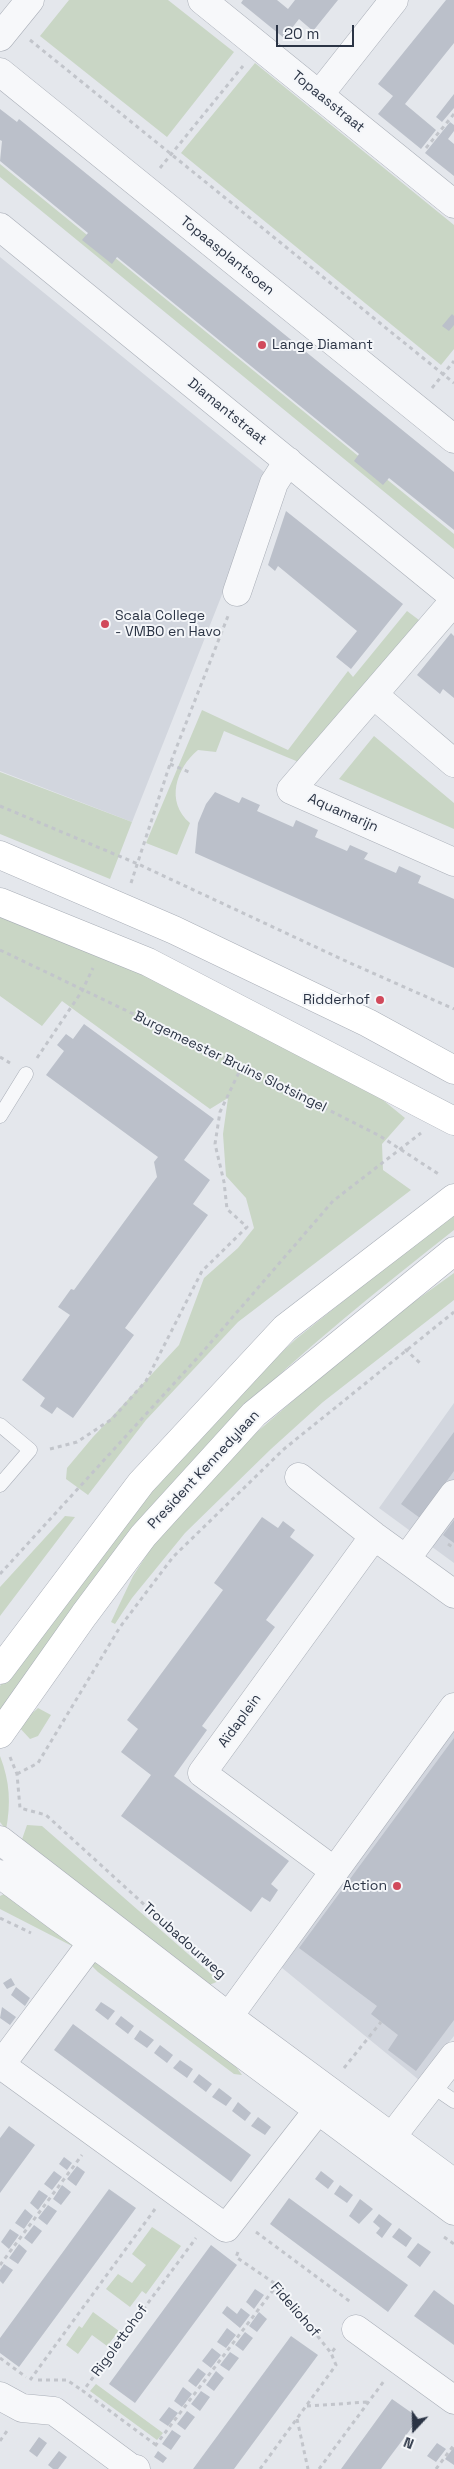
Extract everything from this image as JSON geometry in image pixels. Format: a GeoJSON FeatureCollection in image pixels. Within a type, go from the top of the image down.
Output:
{"type":"FeatureCollection","features":[{"type":"Feature","properties":{"kind":"street"},"geometry":{"type":"LineString","coordinates":[[0,37],[30,0]]}},
{"type":"Feature","properties":{"kind":"street","name":"Topaasstraat"},"geometry":{"type":"LineString","coordinates":[[202,0],[454,204]]}},
{"type":"Feature","properties":{"kind":"street"},"geometry":{"type":"LineString","coordinates":[[320,95],[394,0]]}},
{"type":"Feature","properties":{"kind":"street","name":"Topaasplantsoen"},"geometry":{"type":"LineString","coordinates":[[0,72],[454,439]]}},
{"type":"Feature","properties":{"kind":"street","name":"Diamantstraat"},"geometry":{"type":"LineString","coordinates":[[0,227],[288,461],[454,599]]}},
{"type":"Feature","properties":{"kind":"street"},"geometry":{"type":"LineString","coordinates":[[237,592],[274,483],[288,461]]}},
{"type":"Feature","properties":{"kind":"street","name":"Aquamarijn"},"geometry":{"type":"LineString","coordinates":[[454,599],[291,790],[454,862]]}},
{"type":"Feature","properties":{"kind":"street"},"geometry":{"type":"LineString","coordinates":[[374,695],[454,763]]}},
{"type":"Feature","properties":{"kind":"street"},"geometry":{"type":"LineString","coordinates":[[0,855],[174,930],[368,1023],[454,1070]]}},
{"type":"Feature","properties":{"kind":"street"},"geometry":{"type":"LineString","coordinates":[[0,902],[148,962],[454,1121]]}},
{"type":"Feature","properties":{"kind":"street"},"geometry":{"type":"LineString","coordinates":[[0,1670],[141,1483],[285,1328],[450,1189]]}},
{"type":"Feature","properties":{"kind":"street","name":"President Kennedylaan"},"geometry":{"type":"LineString","coordinates":[[5,1745],[84,1615],[143,1536],[254,1414],[454,1251]]}},
{"type":"Feature","properties":{"kind":"street"},"geometry":{"type":"LineString","coordinates":[[299,1477],[374,1536],[454,1594]]}},
{"type":"Feature","properties":{"kind":"street"},"geometry":{"type":"LineString","coordinates":[[406,1559],[454,1494]]}},
{"type":"Feature","properties":{"kind":"street","name":"Aïdaplein"},"geometry":{"type":"LineString","coordinates":[[333,1870],[202,1773],[374,1536]]}},
{"type":"Feature","properties":{"kind":"street"},"geometry":{"type":"LineString","coordinates":[[229,2015],[333,1870],[454,1707]]}},
{"type":"Feature","properties":{"kind":"street","name":"Troubadourweg"},"geometry":{"type":"LineString","coordinates":[[0,1840],[99,1933]]}},
{"type":"Feature","properties":{"kind":"street","name":"Troubadourweg"},"geometry":{"type":"LineString","coordinates":[[0,1874],[99,1933],[229,2015],[385,2146],[454,2211]]}},
{"type":"Feature","properties":{"kind":"street"},"geometry":{"type":"LineString","coordinates":[[99,1933],[0,2065],[226,2229],[318,2110]]}},
{"type":"Feature","properties":{"kind":"street","name":"Troubadourweg"},"geometry":{"type":"LineString","coordinates":[[229,2015],[318,2110],[454,2183]]}},
{"type":"Feature","properties":{"kind":"street"},"geometry":{"type":"LineString","coordinates":[[385,2146],[443,2094],[454,2056]]}},
{"type":"Feature","properties":{"kind":"street"},"geometry":{"type":"LineString","coordinates":[[362,2322],[399,2360],[454,2400]]}},
{"type":"Feature","properties":{"kind":"street"},"geometry":{"type":"LineString","coordinates":[[0,2396],[22,2408],[54,2411],[131,2468],[144,2461]]}},
{"type":"Feature","properties":{"kind":"lane"},"geometry":{"type":"LineString","coordinates":[[0,1116],[26,1074]]}},
{"type":"Feature","properties":{"kind":"lane"},"geometry":{"type":"LineString","coordinates":[[0,1425],[30,1450],[0,1485]]}},
{"type":"Feature","properties":{"kind":"path"},"geometry":{"type":"LineString","coordinates":[[29,39],[454,383]]}},
{"type":"Feature","properties":{"kind":"path"},"geometry":{"type":"LineString","coordinates":[[144,188],[259,46]]}},
{"type":"Feature","properties":{"kind":"path"},"geometry":{"type":"LineString","coordinates":[[410,168],[454,114]]}},
{"type":"Feature","properties":{"kind":"path"},"geometry":{"type":"LineString","coordinates":[[416,408],[454,361]]}},
{"type":"Feature","properties":{"kind":"path"},"geometry":{"type":"LineString","coordinates":[[122,908],[170,764],[237,592]]}},
{"type":"Feature","properties":{"kind":"path"},"geometry":{"type":"LineString","coordinates":[[170,764],[190,772]]}},
{"type":"Feature","properties":{"kind":"path"},"geometry":{"type":"LineString","coordinates":[[0,806],[138,864],[350,963],[454,1008]]}},
{"type":"Feature","properties":{"kind":"path"},"geometry":{"type":"LineString","coordinates":[[26,1074],[82,990],[105,946]]}},
{"type":"Feature","properties":{"kind":"path","name":"Burgemeester Bruins Slotsingel"},"geometry":{"type":"LineString","coordinates":[[0,950],[242,1066],[380,1136],[450,1189]]}},
{"type":"Feature","properties":{"kind":"path"},"geometry":{"type":"LineString","coordinates":[[30,1450],[55,1449],[77,1442],[112,1419],[146,1381],[202,1271],[247,1227],[227,1209],[224,1182],[215,1144],[220,1112],[242,1066]]}},
{"type":"Feature","properties":{"kind":"path"},"geometry":{"type":"LineString","coordinates":[[0,1574],[200,1355],[334,1201],[400,1150]]}},
{"type":"Feature","properties":{"kind":"path"},"geometry":{"type":"LineString","coordinates":[[17,1774],[38,1763],[120,1627],[173,1557],[284,1449],[405,1349],[454,1312]]}},
{"type":"Feature","properties":{"kind":"path"},"geometry":{"type":"LineString","coordinates":[[405,1349],[422,1365]]}},
{"type":"Feature","properties":{"kind":"path","name":"Troubadourweg"},"geometry":{"type":"LineString","coordinates":[[5,1745],[17,1774],[20,1808],[46,1815],[229,2015]]}},
{"type":"Feature","properties":{"kind":"path"},"geometry":{"type":"LineString","coordinates":[[344,2069],[381,2022]]}},
{"type":"Feature","properties":{"kind":"path"},"geometry":{"type":"LineString","coordinates":[[0,2265],[96,2135]]}},
{"type":"Feature","properties":{"kind":"path"},"geometry":{"type":"LineString","coordinates":[[30,2380],[170,2188]]}},
{"type":"Feature","properties":{"kind":"path"},"geometry":{"type":"LineString","coordinates":[[226,2229],[256,2232],[362,2322],[331,2353],[336,2365],[260,2469]]}},
{"type":"Feature","properties":{"kind":"path","name":"Fideliohof"},"geometry":{"type":"LineString","coordinates":[[226,2229],[236,2257],[277,2285],[331,2353]]}},
{"type":"Feature","properties":{"kind":"path","name":"Rigolettohof"},"geometry":{"type":"LineString","coordinates":[[156,2445],[83,2391],[226,2229]]}},
{"type":"Feature","properties":{"kind":"path"},"geometry":{"type":"LineString","coordinates":[[144,2461],[277,2285]]}},
{"type":"Feature","properties":{"kind":"path"},"geometry":{"type":"LineString","coordinates":[[319,2469],[399,2360]]}},
{"type":"Feature","properties":{"kind":"path"},"geometry":{"type":"LineString","coordinates":[[307,2406],[368,2402]]}},
{"type":"Feature","properties":{"kind":"path"},"geometry":{"type":"LineString","coordinates":[[297,2419],[308,2469]]}},
{"type":"Feature","properties":{"kind":"path"},"geometry":{"type":"LineString","coordinates":[[436,2469],[454,2445]]}},
{"type":"Feature","properties":{"kind":"shaded area","name":"Scala College - VMBO en Havo"},"geometry":{"type":"Polygon","coordinates":[[[0,257],[269,476],[132,822],[0,771],[0,257]]]}},
{"type":"Feature","properties":{"kind":"shaded area"},"geometry":{"type":"Polygon","coordinates":[[[454,1403],[454,1563],[379,1508],[454,1403]]]}},
{"type":"Feature","properties":{"kind":"shaded area"},"geometry":{"type":"Polygon","coordinates":[[[454,1721],[454,2036],[419,2080],[276,1963],[454,1721]]]}},
{"type":"Feature","properties":{"kind":"green space"},"geometry":{"type":"Polygon","coordinates":[[[69,0],[168,0],[234,52],[167,137],[40,36],[69,0]]]}},
{"type":"Feature","properties":{"kind":"green space"},"geometry":{"type":"Polygon","coordinates":[[[255,63],[454,225],[454,349],[441,365],[181,153],[255,63]]]}},
{"type":"Feature","properties":{"kind":"green space"},"geometry":{"type":"Polygon","coordinates":[[[0,164],[454,534],[454,549],[0,177],[0,164]]]}},
{"type":"Feature","properties":{"kind":"green space"},"geometry":{"type":"Polygon","coordinates":[[[407,611],[423,623],[301,763],[224,731],[216,752],[198,750],[190,757],[179,775],[176,785],[178,805],[182,815],[190,823],[177,855],[146,843],[202,710],[288,750],[348,671],[353,677],[407,611]]]}},
{"type":"Feature","properties":{"kind":"green space"},"geometry":{"type":"Polygon","coordinates":[[[374,736],[454,803],[454,829],[339,779],[374,736]]]}},
{"type":"Feature","properties":{"kind":"green space"},"geometry":{"type":"Polygon","coordinates":[[[0,772],[132,822],[110,879],[0,834],[0,772]]]}},
{"type":"Feature","properties":{"kind":"green space"},"geometry":{"type":"Polygon","coordinates":[[[0,915],[172,986],[383,1100],[405,1118],[382,1144],[383,1170],[411,1190],[238,1322],[146,1420],[88,1495],[66,1479],[67,1468],[93,1437],[179,1345],[204,1278],[238,1248],[254,1228],[246,1198],[226,1176],[223,1134],[228,1098],[210,1109],[62,1001],[42,1026],[0,996],[0,915]]]}},
{"type":"Feature","properties":{"kind":"green space"},"geometry":{"type":"Polygon","coordinates":[[[454,1212],[454,1230],[313,1345],[233,1419],[0,1712],[0,1686],[105,1543],[251,1381],[296,1339],[454,1212]]]}},
{"type":"Feature","properties":{"kind":"green space"},"geometry":{"type":"Polygon","coordinates":[[[454,1273],[454,1300],[323,1402],[271,1449],[185,1533],[132,1598],[115,1624],[111,1622],[133,1576],[168,1522],[257,1432],[372,1332],[454,1273]]]}},
{"type":"Feature","properties":{"kind":"green space"},"geometry":{"type":"Polygon","coordinates":[[[65,1516],[75,1517],[0,1616],[0,1587],[65,1516]]]}},
{"type":"Feature","properties":{"kind":"green space"},"geometry":{"type":"Polygon","coordinates":[[[38,1708],[51,1715],[38,1736],[30,1739],[18,1726],[38,1708]]]}},
{"type":"Feature","properties":{"kind":"green space"},"geometry":{"type":"Polygon","coordinates":[[[0,1756],[9,1793],[6,1830],[0,1822],[0,1756]]]}},
{"type":"Feature","properties":{"kind":"green space"},"geometry":{"type":"Polygon","coordinates":[[[27,1825],[42,1826],[219,1981],[204,1987],[20,1845],[27,1825]]]}},
{"type":"Feature","properties":{"kind":"green space"},"geometry":{"type":"Polygon","coordinates":[[[8,1892],[76,1942],[72,1946],[0,1909],[0,1896],[8,1892]]]}},
{"type":"Feature","properties":{"kind":"green space"},"geometry":{"type":"Polygon","coordinates":[[[96,1959],[224,2050],[242,2075],[234,2074],[98,1972],[91,1965],[96,1959]]]}},
{"type":"Feature","properties":{"kind":"green space"},"geometry":{"type":"Polygon","coordinates":[[[152,2227],[181,2246],[146,2294],[142,2291],[130,2307],[106,2289],[118,2274],[132,2283],[146,2265],[132,2254],[152,2227]]]}},
{"type":"Feature","properties":{"kind":"green space"},"geometry":{"type":"Polygon","coordinates":[[[93,2312],[119,2331],[107,2346],[92,2335],[78,2354],[66,2345],[79,2326],[82,2328],[93,2312]]]}},
{"type":"Feature","properties":{"kind":"green space"},"geometry":{"type":"Polygon","coordinates":[[[96,2384],[163,2433],[157,2440],[90,2391],[96,2384]]]}},
{"type":"Feature","properties":{"kind":"building"},"geometry":{"type":"Polygon","coordinates":[[[243,0],[277,0],[288,9],[295,0],[338,0],[313,31],[299,19],[284,38],[241,3],[243,0]]]}},
{"type":"Feature","properties":{"kind":"building"},"geometry":{"type":"Polygon","coordinates":[[[446,0],[454,0],[454,43],[405,104],[436,130],[421,149],[378,114],[393,96],[378,84],[446,0]]]}},
{"type":"Feature","properties":{"kind":"building"},"geometry":{"type":"Polygon","coordinates":[[[454,94],[454,108],[442,122],[436,117],[454,94]]]}},
{"type":"Feature","properties":{"kind":"building","name":"Lange Diamant"},"geometry":{"type":"Polygon","coordinates":[[[0,109],[17,122],[19,119],[454,472],[454,530],[389,478],[383,485],[354,461],[359,454],[117,257],[112,264],[82,240],[88,233],[0,161],[2,141],[0,140],[0,109]]]}},
{"type":"Feature","properties":{"kind":"building"},"geometry":{"type":"Polygon","coordinates":[[[450,122],[454,125],[454,131],[448,139],[454,144],[454,176],[425,153],[450,122]]]}},
{"type":"Feature","properties":{"kind":"building"},"geometry":{"type":"Polygon","coordinates":[[[452,314],[454,316],[454,325],[449,331],[442,326],[452,314]]]}},
{"type":"Feature","properties":{"kind":"building"},"geometry":{"type":"Polygon","coordinates":[[[286,511],[403,604],[351,669],[336,657],[357,631],[278,566],[275,571],[268,565],[286,511]]]}},
{"type":"Feature","properties":{"kind":"building"},"geometry":{"type":"Polygon","coordinates":[[[451,633],[454,636],[454,698],[443,689],[440,694],[417,675],[451,633]]]}},
{"type":"Feature","properties":{"kind":"building"},"geometry":{"type":"Polygon","coordinates":[[[215,792],[239,803],[242,797],[260,805],[257,811],[293,827],[296,820],[318,830],[315,837],[347,851],[350,845],[368,853],[364,859],[396,873],[399,866],[421,876],[418,883],[454,899],[454,968],[195,853],[198,823],[206,804],[215,792]]]}},
{"type":"Feature","properties":{"kind":"building"},"geometry":{"type":"Polygon","coordinates":[[[84,1024],[214,1119],[184,1160],[210,1180],[193,1204],[208,1215],[125,1328],[134,1335],[73,1418],[57,1407],[52,1414],[40,1406],[45,1398],[22,1380],[70,1315],[58,1307],[71,1289],[74,1290],[157,1177],[154,1162],[158,1157],[46,1075],[64,1051],[57,1045],[66,1034],[73,1039],[84,1024]]]}},
{"type":"Feature","properties":{"kind":"building"},"geometry":{"type":"Polygon","coordinates":[[[454,1432],[454,1471],[420,1518],[401,1504],[454,1432]]]}},
{"type":"Feature","properties":{"kind":"building"},"geometry":{"type":"Polygon","coordinates":[[[262,1517],[278,1528],[283,1521],[295,1530],[290,1537],[314,1555],[266,1620],[275,1627],[202,1726],[207,1730],[174,1776],[289,1861],[271,1884],[278,1890],[270,1902],[262,1897],[251,1912],[121,1816],[151,1775],[121,1752],[138,1729],[127,1720],[223,1590],[214,1583],[262,1517]]]}},
{"type":"Feature","properties":{"kind":"building"},"geometry":{"type":"Polygon","coordinates":[[[454,1520],[454,1543],[443,1535],[454,1520]]]}},
{"type":"Feature","properties":{"kind":"building"},"geometry":{"type":"Polygon","coordinates":[[[454,1738],[454,2020],[416,2071],[388,2050],[398,2035],[371,2014],[377,2006],[299,1948],[454,1738]]]}},
{"type":"Feature","properties":{"kind":"building"},"geometry":{"type":"Polygon","coordinates":[[[11,1978],[15,1985],[7,1989],[3,1983],[11,1978]]]}},
{"type":"Feature","properties":{"kind":"building"},"geometry":{"type":"Polygon","coordinates":[[[16,1987],[30,1998],[25,2006],[11,1995],[16,1987]]]}},
{"type":"Feature","properties":{"kind":"building"},"geometry":{"type":"Polygon","coordinates":[[[101,2002],[115,2011],[108,2020],[95,2010],[101,2002]]]}},
{"type":"Feature","properties":{"kind":"building"},"geometry":{"type":"Polygon","coordinates":[[[2,2007],[16,2017],[10,2025],[0,2018],[2,2007]]]}},
{"type":"Feature","properties":{"kind":"building"},"geometry":{"type":"Polygon","coordinates":[[[121,2016],[134,2026],[128,2034],[115,2024],[121,2016]]]}},
{"type":"Feature","properties":{"kind":"building"},"geometry":{"type":"Polygon","coordinates":[[[73,2024],[251,2155],[231,2182],[54,2050],[73,2024]]]}},
{"type":"Feature","properties":{"kind":"building"},"geometry":{"type":"Polygon","coordinates":[[[140,2030],[154,2040],[147,2048],[134,2039],[140,2030]]]}},
{"type":"Feature","properties":{"kind":"building"},"geometry":{"type":"Polygon","coordinates":[[[160,2045],[173,2055],[167,2063],[154,2053],[160,2045]]]}},
{"type":"Feature","properties":{"kind":"building"},"geometry":{"type":"Polygon","coordinates":[[[180,2060],[193,2069],[187,2078],[173,2068],[180,2060]]]}},
{"type":"Feature","properties":{"kind":"building"},"geometry":{"type":"Polygon","coordinates":[[[199,2074],[212,2084],[206,2092],[193,2082],[199,2074]]]}},
{"type":"Feature","properties":{"kind":"building"},"geometry":{"type":"Polygon","coordinates":[[[219,2088],[232,2098],[226,2106],[212,2097],[219,2088]]]}},
{"type":"Feature","properties":{"kind":"building"},"geometry":{"type":"Polygon","coordinates":[[[238,2102],[251,2113],[245,2121],[232,2111],[238,2102]]]}},
{"type":"Feature","properties":{"kind":"building"},"geometry":{"type":"Polygon","coordinates":[[[258,2117],[271,2127],[265,2135],[251,2126],[258,2117]]]}},
{"type":"Feature","properties":{"kind":"building"},"geometry":{"type":"Polygon","coordinates":[[[9,2126],[35,2145],[0,2193],[0,2138],[9,2126]]]}},
{"type":"Feature","properties":{"kind":"building"},"geometry":{"type":"Polygon","coordinates":[[[64,2157],[72,2163],[67,2170],[59,2164],[64,2157]]]}},
{"type":"Feature","properties":{"kind":"building"},"geometry":{"type":"Polygon","coordinates":[[[77,2166],[85,2172],[76,2186],[67,2179],[77,2166]]]}},
{"type":"Feature","properties":{"kind":"building"},"geometry":{"type":"Polygon","coordinates":[[[54,2171],[62,2177],[52,2190],[44,2184],[54,2171]]]}},
{"type":"Feature","properties":{"kind":"building"},"geometry":{"type":"Polygon","coordinates":[[[321,2171],[334,2181],[328,2189],[315,2179],[321,2171]]]}},
{"type":"Feature","properties":{"kind":"building"},"geometry":{"type":"Polygon","coordinates":[[[62,2185],[71,2192],[61,2205],[53,2199],[62,2185]]]}},
{"type":"Feature","properties":{"kind":"building"},"geometry":{"type":"Polygon","coordinates":[[[340,2185],[353,2195],[347,2203],[334,2194],[340,2185]]]}},
{"type":"Feature","properties":{"kind":"building"},"geometry":{"type":"Polygon","coordinates":[[[109,2189],[136,2208],[19,2367],[0,2353],[0,2338],[109,2189]]]}},
{"type":"Feature","properties":{"kind":"building"},"geometry":{"type":"Polygon","coordinates":[[[39,2190],[48,2196],[38,2210],[30,2203],[39,2190]]]}},
{"type":"Feature","properties":{"kind":"building"},"geometry":{"type":"Polygon","coordinates":[[[289,2198],[408,2285],[388,2312],[270,2224],[289,2198]]]}},
{"type":"Feature","properties":{"kind":"building"},"geometry":{"type":"Polygon","coordinates":[[[360,2199],[373,2209],[359,2224],[349,2216],[360,2199]]]}},
{"type":"Feature","properties":{"kind":"building"},"geometry":{"type":"Polygon","coordinates":[[[48,2205],[57,2211],[47,2225],[38,2218],[48,2205]]]}},
{"type":"Feature","properties":{"kind":"building"},"geometry":{"type":"Polygon","coordinates":[[[25,2209],[33,2216],[24,2229],[15,2223],[25,2209]]]}},
{"type":"Feature","properties":{"kind":"building"},"geometry":{"type":"Polygon","coordinates":[[[379,2214],[392,2224],[382,2238],[376,2233],[380,2228],[373,2222],[379,2214]]]}},
{"type":"Feature","properties":{"kind":"building"},"geometry":{"type":"Polygon","coordinates":[[[34,2225],[42,2231],[32,2244],[24,2238],[34,2225]]]}},
{"type":"Feature","properties":{"kind":"building"},"geometry":{"type":"Polygon","coordinates":[[[399,2228],[412,2238],[406,2247],[392,2237],[399,2228]]]}},
{"type":"Feature","properties":{"kind":"building"},"geometry":{"type":"Polygon","coordinates":[[[10,2229],[19,2235],[9,2249],[1,2242],[10,2229]]]}},
{"type":"Feature","properties":{"kind":"building"},"geometry":{"type":"Polygon","coordinates":[[[418,2243],[431,2252],[420,2267],[407,2257],[418,2243]]]}},
{"type":"Feature","properties":{"kind":"building"},"geometry":{"type":"Polygon","coordinates":[[[19,2244],[27,2251],[18,2264],[9,2258],[19,2244]]]}},
{"type":"Feature","properties":{"kind":"building"},"geometry":{"type":"Polygon","coordinates":[[[211,2245],[237,2265],[135,2403],[109,2384],[211,2245]]]}},
{"type":"Feature","properties":{"kind":"building"},"geometry":{"type":"Polygon","coordinates":[[[4,2264],[13,2270],[3,2284],[0,2281],[0,2270],[4,2264]]]}},
{"type":"Feature","properties":{"kind":"building"},"geometry":{"type":"Polygon","coordinates":[[[255,2289],[264,2295],[254,2309],[246,2302],[255,2289]]]}},
{"type":"Feature","properties":{"kind":"building"},"geometry":{"type":"Polygon","coordinates":[[[434,2290],[454,2305],[454,2345],[414,2316],[434,2290]]]}},
{"type":"Feature","properties":{"kind":"building"},"geometry":{"type":"Polygon","coordinates":[[[227,2306],[237,2314],[241,2308],[250,2315],[240,2328],[222,2313],[227,2306]]]}},
{"type":"Feature","properties":{"kind":"building"},"geometry":{"type":"Polygon","coordinates":[[[259,2312],[267,2319],[257,2332],[249,2326],[259,2312]]]}},
{"type":"Feature","properties":{"kind":"building"},"geometry":{"type":"Polygon","coordinates":[[[227,2328],[236,2335],[226,2348],[217,2342],[227,2328]]]}},
{"type":"Feature","properties":{"kind":"building"},"geometry":{"type":"Polygon","coordinates":[[[245,2332],[253,2338],[243,2351],[235,2345],[245,2332]]]}},
{"type":"Feature","properties":{"kind":"building"},"geometry":{"type":"Polygon","coordinates":[[[291,2336],[318,2355],[234,2469],[193,2469],[291,2336]]]}},
{"type":"Feature","properties":{"kind":"building"},"geometry":{"type":"Polygon","coordinates":[[[212,2348],[221,2355],[211,2368],[202,2361],[212,2348]]]}},
{"type":"Feature","properties":{"kind":"building"},"geometry":{"type":"Polygon","coordinates":[[[230,2352],[239,2358],[229,2371],[220,2365],[230,2352]]]}},
{"type":"Feature","properties":{"kind":"building"},"geometry":{"type":"Polygon","coordinates":[[[198,2368],[206,2374],[196,2387],[188,2381],[198,2368]]]}},
{"type":"Feature","properties":{"kind":"building"},"geometry":{"type":"Polygon","coordinates":[[[216,2371],[224,2378],[214,2391],[206,2385],[216,2371]]]}},
{"type":"Feature","properties":{"kind":"building"},"geometry":{"type":"Polygon","coordinates":[[[183,2387],[192,2394],[182,2407],[174,2401],[183,2387]]]}},
{"type":"Feature","properties":{"kind":"building"},"geometry":{"type":"Polygon","coordinates":[[[201,2391],[210,2397],[200,2411],[191,2404],[201,2391]]]}},
{"type":"Feature","properties":{"kind":"building"},"geometry":{"type":"Polygon","coordinates":[[[392,2399],[419,2418],[381,2469],[341,2469],[392,2399]]]}},
{"type":"Feature","properties":{"kind":"building"},"geometry":{"type":"Polygon","coordinates":[[[169,2407],[178,2413],[168,2426],[159,2420],[169,2407]]]}},
{"type":"Feature","properties":{"kind":"building"},"geometry":{"type":"Polygon","coordinates":[[[187,2411],[195,2417],[185,2430],[177,2424],[187,2411]]]}},
{"type":"Feature","properties":{"kind":"building"},"geometry":{"type":"Polygon","coordinates":[[[172,2430],[181,2436],[171,2450],[162,2444],[172,2430]]]}},
{"type":"Feature","properties":{"kind":"building"},"geometry":{"type":"Polygon","coordinates":[[[39,2437],[47,2443],[37,2457],[29,2451],[39,2437]]]}},
{"type":"Feature","properties":{"kind":"building"},"geometry":{"type":"Polygon","coordinates":[[[437,2443],[446,2449],[436,2462],[427,2456],[437,2443]]]}},
{"type":"Feature","properties":{"kind":"building"},"geometry":{"type":"Polygon","coordinates":[[[454,2447],[454,2465],[445,2459],[454,2447]]]}},
{"type":"Feature","properties":{"kind":"building"},"geometry":{"type":"Polygon","coordinates":[[[59,2451],[67,2457],[58,2469],[53,2469],[48,2465],[59,2451]]]}},
{"type":"Feature","properties":{"kind":"building"},"geometry":{"type":"Polygon","coordinates":[[[158,2451],[167,2458],[163,2463],[154,2457],[158,2451]]]}},
{"type":"Feature","properties":{"kind":"place","name":"Lange Diamant"},"geometry":{"type":"Point","coordinates":[262,345]}},
{"type":"Feature","properties":{"kind":"place","name":"Scala College - VMBO en Havo"},"geometry":{"type":"Point","coordinates":[105,624]}},
{"type":"Feature","properties":{"kind":"place","name":"Ridderhof"},"geometry":{"type":"Point","coordinates":[380,1000]}},
{"type":"Feature","properties":{"kind":"place","name":"Action"},"geometry":{"type":"Point","coordinates":[397,1886]}}]}
